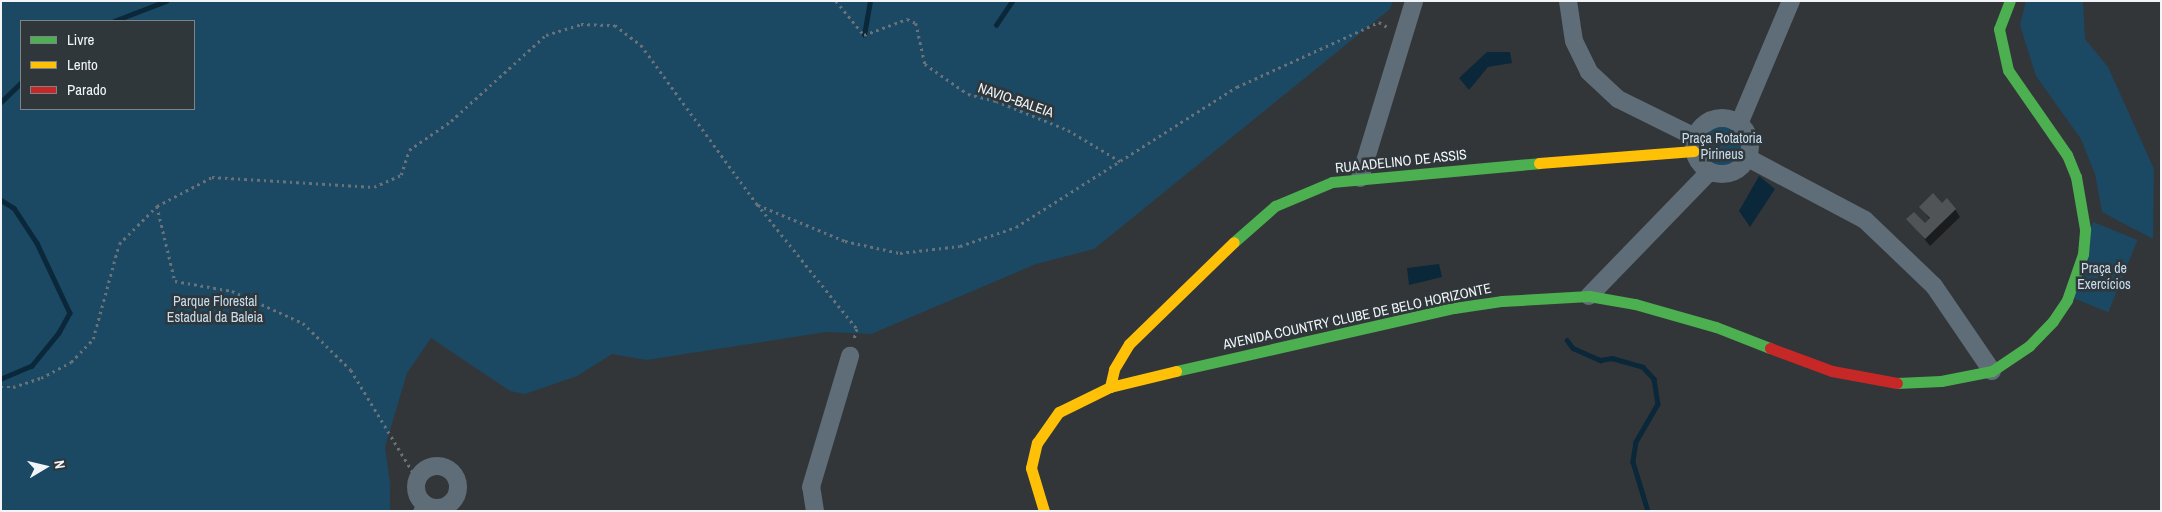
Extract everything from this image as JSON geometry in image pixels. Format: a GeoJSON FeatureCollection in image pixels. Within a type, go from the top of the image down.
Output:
{"type":"FeatureCollection","features":[{"type":"Feature","properties":{"kind":"street"},"geometry":{"type":"LineString","coordinates":[[1360,178],[1414,1]]}},
{"type":"Feature","properties":{"kind":"street"},"geometry":{"type":"LineString","coordinates":[[1568,1],[1574,41],[1590,72],[1618,99],[1694,144]]}},
{"type":"Feature","properties":{"kind":"street"},"geometry":{"type":"LineString","coordinates":[[1739,124],[1791,1]]}},
{"type":"Feature","properties":{"kind":"street","name":"AVENIDA COUNTRY CLUBE DE BELO HORIZONTE"},"geometry":{"type":"LineString","coordinates":[[1044,511],[1031,468],[1043,431],[1059,412],[1110,387],[1454,308],[1502,300],[1589,296],[1680,316],[1832,371],[1886,383],[1941,381],[1992,371],[2029,346],[2053,321],[2067,300],[2083,254],[2085,229],[2076,177],[2067,155],[2008,70],[1999,29],[2010,1]]}},
{"type":"Feature","properties":{"kind":"street"},"geometry":{"type":"LineString","coordinates":[[1719,118],[1739,124],[1750,140],[1748,158],[1731,174],[1709,172],[1696,159],[1694,144],[1700,128],[1719,118]]}},
{"type":"Feature","properties":{"kind":"street","name":"RUA ADELINO DE ASSIS"},"geometry":{"type":"LineString","coordinates":[[1110,387],[1114,369],[1128,344],[1254,221],[1275,206],[1306,191],[1332,182],[1360,178],[1694,144]]}},
{"type":"Feature","properties":{"kind":"street"},"geometry":{"type":"LineString","coordinates":[[1748,158],[1865,220],[1934,286],[1992,371]]}},
{"type":"Feature","properties":{"kind":"street"},"geometry":{"type":"LineString","coordinates":[[1589,296],[1709,172]]}},
{"type":"Feature","properties":{"kind":"street"},"geometry":{"type":"LineString","coordinates":[[814,511],[811,487],[850,356]]}},
{"type":"Feature","properties":{"kind":"street"},"geometry":{"type":"LineString","coordinates":[[442,466],[449,470],[457,483],[457,491],[454,498],[442,509],[419,506],[417,479],[427,468],[442,466]]}},
{"type":"Feature","properties":{"kind":"path","name":"NAVIO-BALEIA"},"geometry":{"type":"LineString","coordinates":[[836,1],[864,35],[907,20],[916,23],[925,64],[968,94],[996,100],[1068,130],[1120,161]]}},
{"type":"Feature","properties":{"kind":"path"},"geometry":{"type":"LineString","coordinates":[[757,204],[845,241],[900,253],[960,246],[1016,227],[1237,87],[1379,22],[1404,36]]}},
{"type":"Feature","properties":{"kind":"path"},"geometry":{"type":"LineString","coordinates":[[1,387],[13,387],[41,378],[71,362],[93,339],[119,244],[158,206],[212,177],[374,188],[401,175],[409,150],[451,121],[546,35],[581,24],[615,25],[641,45],[757,204],[857,329],[850,356]]}},
{"type":"Feature","properties":{"kind":"path"},"geometry":{"type":"LineString","coordinates":[[158,206],[175,281],[232,291],[303,324],[351,370],[417,479]]}},
{"type":"Feature","properties":{"kind":"green space","name":"Parque Florestal Estadual da Baleia"},"geometry":{"type":"Polygon","coordinates":[[[1,1],[1393,1],[1390,9],[1094,249],[1036,264],[871,334],[826,332],[646,360],[612,354],[577,376],[525,394],[510,391],[431,338],[407,373],[385,447],[390,483],[390,511],[1,511],[1,1]]]}},
{"type":"Feature","properties":{"kind":"green space"},"geometry":{"type":"Polygon","coordinates":[[[2026,1],[2083,1],[2085,39],[2108,67],[2154,169],[2153,239],[2102,212],[2095,174],[2081,139],[2036,76],[2020,25],[2026,1]]]}},
{"type":"Feature","properties":{"kind":"green space","name":"Praça Rotatoria Pirineus"},"geometry":{"type":"Polygon","coordinates":[[[1723,120],[1733,122],[1741,128],[1747,136],[1749,146],[1747,156],[1741,164],[1733,170],[1723,172],[1713,170],[1705,164],[1699,156],[1697,146],[1699,136],[1705,128],[1713,122],[1723,120]]]}},
{"type":"Feature","properties":{"kind":"green space","name":"Praça de Exercícios"},"geometry":{"type":"Polygon","coordinates":[[[2093,222],[2138,240],[2108,312],[2064,294],[2093,222]]]}},
{"type":"Feature","properties":{"kind":"shaded area"},"geometry":{"type":"Polygon","coordinates":[[[1487,52],[1510,52],[1512,63],[1488,67],[1469,90],[1459,78],[1487,52]]]}},
{"type":"Feature","properties":{"kind":"shaded area"},"geometry":{"type":"Polygon","coordinates":[[[1759,176],[1775,189],[1750,227],[1739,211],[1759,176]]]}},
{"type":"Feature","properties":{"kind":"shaded area"},"geometry":{"type":"Polygon","coordinates":[[[1439,264],[1442,277],[1409,285],[1407,268],[1439,264]]]}},
{"type":"Feature","properties":{"kind":"building"},"geometry":{"type":"Polygon","coordinates":[[[1933,193],[1942,203],[1947,198],[1956,209],[1925,239],[1906,219],[1914,212],[1925,223],[1930,218],[1919,207],[1933,193]]]}},
{"type":"Feature","properties":{"kind":"waterway"},"geometry":{"type":"LineString","coordinates":[[117,20],[166,1]]}},
{"type":"Feature","properties":{"kind":"waterway"},"geometry":{"type":"LineString","coordinates":[[864,35],[870,1]]}},
{"type":"Feature","properties":{"kind":"waterway"},"geometry":{"type":"LineString","coordinates":[[996,25],[1012,1]]}},
{"type":"Feature","properties":{"kind":"waterway"},"geometry":{"type":"LineString","coordinates":[[1,102],[20,84]]}},
{"type":"Feature","properties":{"kind":"waterway"},"geometry":{"type":"LineString","coordinates":[[1,200],[14,208],[37,243],[70,313],[59,333],[32,366],[1,379]]}},
{"type":"Feature","properties":{"kind":"waterway"},"geometry":{"type":"LineString","coordinates":[[1567,340],[1573,348],[1600,360],[1612,358],[1643,367],[1654,379],[1658,404],[1636,442],[1633,462],[1648,511]]}},
{"type":"Feature","properties":{"kind":"traffic: fast"},"geometry":{"type":"LineString","coordinates":[[1897,383],[1941,381],[1992,371],[2029,346],[2053,321],[2067,300],[2083,254],[2085,229],[2076,177],[2067,155],[2008,70],[1999,29],[2010,1]]}},
{"type":"Feature","properties":{"kind":"traffic: fast"},"geometry":{"type":"LineString","coordinates":[[1234,242],[1275,206],[1332,182],[1539,163]]}},
{"type":"Feature","properties":{"kind":"traffic: fast"},"geometry":{"type":"LineString","coordinates":[[1176,371],[1454,308],[1502,301],[1589,296],[1635,304],[1716,327],[1770,348]]}},
{"type":"Feature","properties":{"kind":"traffic: slow"},"geometry":{"type":"LineString","coordinates":[[1539,163],[1694,151]]}},
{"type":"Feature","properties":{"kind":"traffic: slow"},"geometry":{"type":"LineString","coordinates":[[1110,387],[1114,369],[1129,344],[1234,242]]}},
{"type":"Feature","properties":{"kind":"traffic: slow"},"geometry":{"type":"LineString","coordinates":[[1044,511],[1031,468],[1037,443],[1059,412],[1110,387],[1176,371]]}},
{"type":"Feature","properties":{"kind":"traffic: jam"},"geometry":{"type":"LineString","coordinates":[[1770,348],[1832,371],[1897,383]]}}]}
